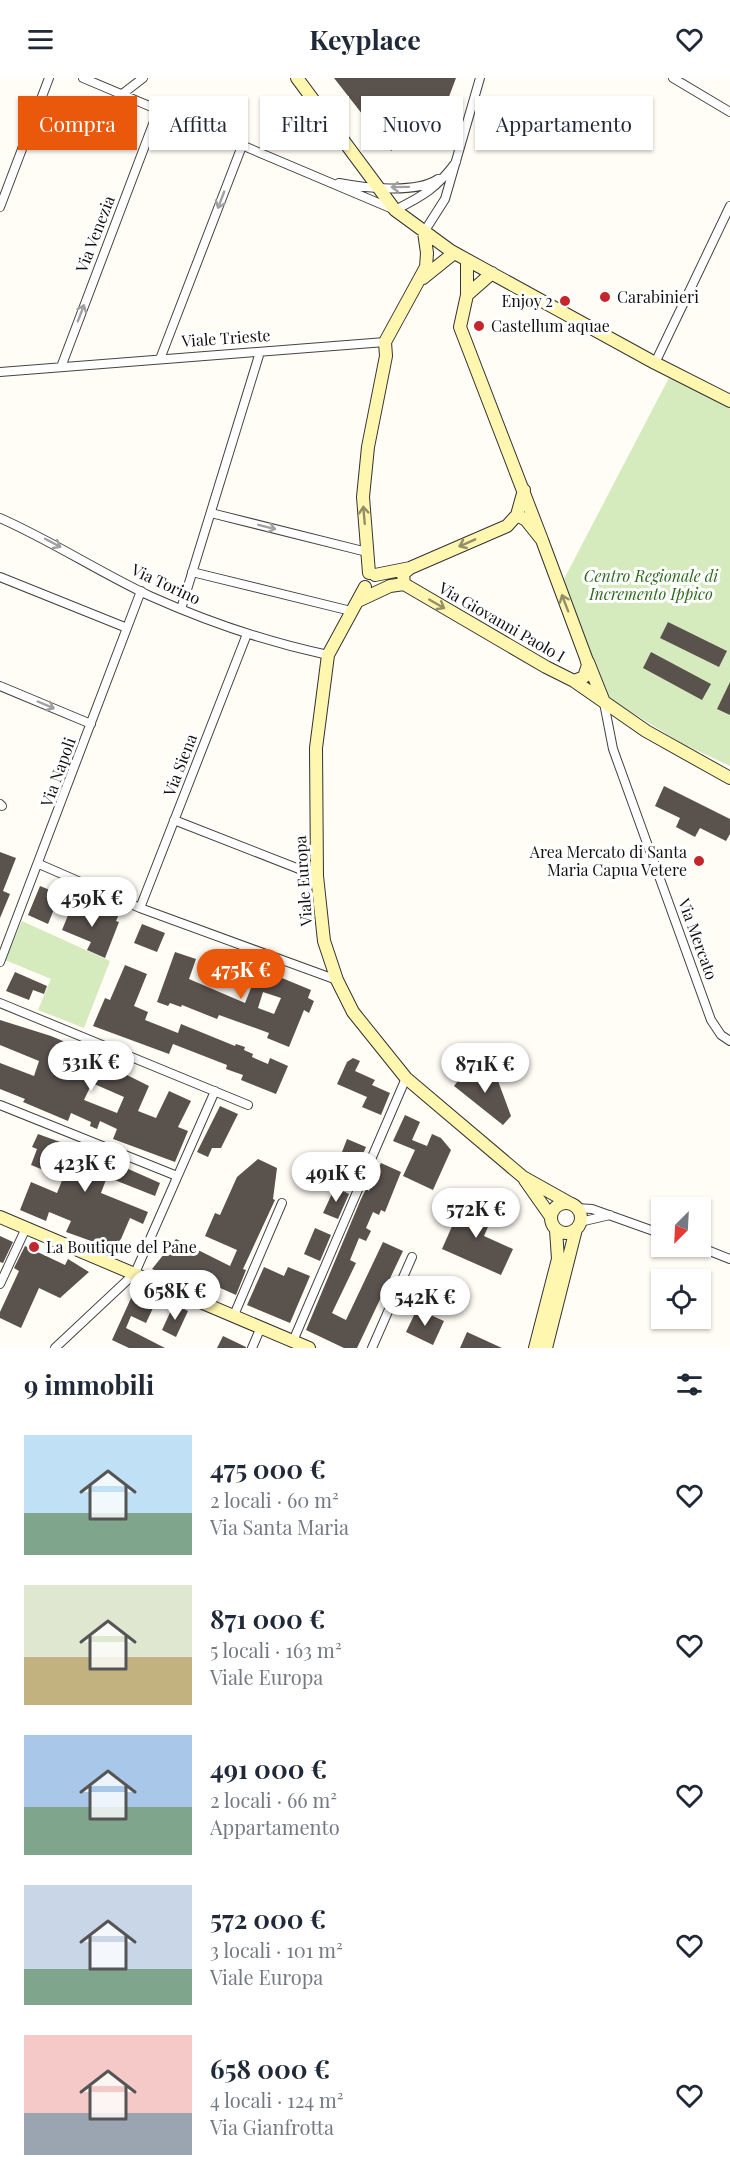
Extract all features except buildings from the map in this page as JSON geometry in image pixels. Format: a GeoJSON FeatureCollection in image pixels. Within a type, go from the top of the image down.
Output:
{"type":"FeatureCollection","features":[{"type":"Feature","properties":{"kind":"street"},"geometry":{"type":"LineString","coordinates":[[0,207],[49,78]]}},
{"type":"Feature","properties":{"kind":"street"},"geometry":{"type":"LineString","coordinates":[[83,78],[149,107]]}},
{"type":"Feature","properties":{"kind":"street"},"geometry":{"type":"LineString","coordinates":[[121,95],[143,78]]}},
{"type":"Feature","properties":{"kind":"street"},"geometry":{"type":"LineString","coordinates":[[297,78],[395,210]]}},
{"type":"Feature","properties":{"kind":"street"},"geometry":{"type":"LineString","coordinates":[[420,281],[427,253],[424,232],[445,199],[480,78]]}},
{"type":"Feature","properties":{"kind":"street"},"geometry":{"type":"LineString","coordinates":[[673,78],[730,112]]}},
{"type":"Feature","properties":{"kind":"street","name":"Via Venezia"},"geometry":{"type":"LineString","coordinates":[[61,367],[149,135]]}},
{"type":"Feature","properties":{"kind":"street"},"geometry":{"type":"LineString","coordinates":[[248,149],[395,210],[453,253],[655,363],[730,401]]}},
{"type":"Feature","properties":{"kind":"street"},"geometry":{"type":"LineString","coordinates":[[160,360],[240,150]]}},
{"type":"Feature","properties":{"kind":"street"},"geometry":{"type":"LineString","coordinates":[[318,178],[363,187],[430,185],[456,162]]}},
{"type":"Feature","properties":{"kind":"street"},"geometry":{"type":"LineString","coordinates":[[395,210],[428,194],[441,182],[456,162]]}},
{"type":"Feature","properties":{"kind":"street"},"geometry":{"type":"LineString","coordinates":[[655,363],[730,206]]}},
{"type":"Feature","properties":{"kind":"street"},"geometry":{"type":"LineString","coordinates":[[372,574],[363,497],[368,447],[384,367],[385,342],[420,281],[438,263],[453,253]]}},
{"type":"Feature","properties":{"kind":"street"},"geometry":{"type":"LineString","coordinates":[[467,260],[467,295],[460,327],[542,540]]}},
{"type":"Feature","properties":{"kind":"street"},"geometry":{"type":"LineString","coordinates":[[467,295],[492,273]]}},
{"type":"Feature","properties":{"kind":"street","name":"Viale Trieste"},"geometry":{"type":"LineString","coordinates":[[0,373],[385,342]]}},
{"type":"Feature","properties":{"kind":"street"},"geometry":{"type":"LineString","coordinates":[[181,609],[260,352]]}},
{"type":"Feature","properties":{"kind":"street"},"geometry":{"type":"LineString","coordinates":[[517,515],[524,490]]}},
{"type":"Feature","properties":{"kind":"street"},"geometry":{"type":"LineString","coordinates":[[211,513],[368,552]]}},
{"type":"Feature","properties":{"kind":"street","name":"Via Giovanni Paolo I"},"geometry":{"type":"LineString","coordinates":[[372,574],[410,568],[507,526],[517,515],[526,520],[542,540],[586,658],[588,665],[584,676],[574,681],[546,667],[404,584]]}},
{"type":"Feature","properties":{"kind":"street","name":"Via Torino"},"geometry":{"type":"LineString","coordinates":[[0,518],[34,533],[141,591],[181,609],[247,634],[328,655]]}},
{"type":"Feature","properties":{"kind":"street"},"geometry":{"type":"LineString","coordinates":[[192,572],[354,606],[390,586],[404,584],[404,574],[410,568]]}},
{"type":"Feature","properties":{"kind":"street","name":"Viale Europa"},"geometry":{"type":"LineString","coordinates":[[372,574],[378,582],[375,587],[365,587],[328,655],[316,748],[316,876],[324,941],[337,980],[353,1012],[405,1078],[523,1177],[574,1207]]}},
{"type":"Feature","properties":{"kind":"street"},"geometry":{"type":"LineString","coordinates":[[0,577],[127,628]]}},
{"type":"Feature","properties":{"kind":"street","name":"Via Napoli"},"geometry":{"type":"LineString","coordinates":[[0,962],[141,591]]}},
{"type":"Feature","properties":{"kind":"street","name":"Via Siena"},"geometry":{"type":"LineString","coordinates":[[140,908],[247,634]]}},
{"type":"Feature","properties":{"kind":"street"},"geometry":{"type":"LineString","coordinates":[[586,658],[604,703]]}},
{"type":"Feature","properties":{"kind":"street"},"geometry":{"type":"LineString","coordinates":[[574,681],[646,731],[730,778]]}},
{"type":"Feature","properties":{"kind":"street"},"geometry":{"type":"LineString","coordinates":[[0,686],[92,724]]}},
{"type":"Feature","properties":{"kind":"street","name":"Via Mercato"},"geometry":{"type":"LineString","coordinates":[[604,703],[614,749],[711,1020],[721,1035],[730,1041]]}},
{"type":"Feature","properties":{"kind":"street"},"geometry":{"type":"LineString","coordinates":[[174,820],[316,876]]}},
{"type":"Feature","properties":{"kind":"street"},"geometry":{"type":"LineString","coordinates":[[39,864],[140,908],[337,980]]}},
{"type":"Feature","properties":{"kind":"street"},"geometry":{"type":"LineString","coordinates":[[0,1003],[248,1105]]}},
{"type":"Feature","properties":{"kind":"street"},"geometry":{"type":"LineString","coordinates":[[293,1341],[405,1078]]}},
{"type":"Feature","properties":{"kind":"street"},"geometry":{"type":"LineString","coordinates":[[55,1348],[135,1273],[215,1091]]}},
{"type":"Feature","properties":{"kind":"street"},"geometry":{"type":"LineString","coordinates":[[1,1108],[177,1176]]}},
{"type":"Feature","properties":{"kind":"street","name":"Viale Europa"},"geometry":{"type":"LineString","coordinates":[[523,1177],[551,1217]]}},
{"type":"Feature","properties":{"kind":"street"},"geometry":{"type":"LineString","coordinates":[[234,1315],[282,1203]]}},
{"type":"Feature","properties":{"kind":"street"},"geometry":{"type":"LineString","coordinates":[[535,1348],[558,1259],[556,1230],[551,1217],[558,1205],[592,1209],[651,1229]]}},
{"type":"Feature","properties":{"kind":"street"},"geometry":{"type":"LineString","coordinates":[[546,1348],[578,1225],[574,1207]]}},
{"type":"Feature","properties":{"kind":"street"},"geometry":{"type":"LineString","coordinates":[[556,1230],[568,1233],[578,1225],[611,1215]]}},
{"type":"Feature","properties":{"kind":"street"},"geometry":{"type":"LineString","coordinates":[[0,1217],[309,1348]]}},
{"type":"Feature","properties":{"kind":"street"},"geometry":{"type":"LineString","coordinates":[[0,1284],[26,1228]]}},
{"type":"Feature","properties":{"kind":"street"},"geometry":{"type":"LineString","coordinates":[[711,1252],[730,1259]]}},
{"type":"Feature","properties":{"kind":"street"},"geometry":{"type":"LineString","coordinates":[[372,1348],[412,1257]]}},
{"type":"Feature","properties":{"kind":"street"},"geometry":{"type":"LineString","coordinates":[[252,1348],[261,1327]]}},
{"type":"Feature","properties":{"kind":"green space","name":"Centro Regionale di Incremento Ippico"},"geometry":{"type":"Polygon","coordinates":[[[672,372],[730,401],[730,766],[683,744],[605,696],[564,579],[672,372]]]}},
{"type":"Feature","properties":{"kind":"green space"},"geometry":{"type":"Polygon","coordinates":[[[22,921],[110,961],[84,1028],[38,1010],[51,979],[5,960],[22,921]]]}},
{"type":"Feature","properties":{"kind":"place","name":"Carabinieri"},"geometry":{"type":"Point","coordinates":[605,297]}},
{"type":"Feature","properties":{"kind":"place","name":"Enjoy 2"},"geometry":{"type":"Point","coordinates":[565,301]}},
{"type":"Feature","properties":{"kind":"place","name":"Castellum aquae"},"geometry":{"type":"Point","coordinates":[479,326]}},
{"type":"Feature","properties":{"kind":"place","name":"Area Mercato di Santa Maria Capua Vetere"},"geometry":{"type":"Point","coordinates":[699,861]}},
{"type":"Feature","properties":{"kind":"place","name":"La Boutique del Pane"},"geometry":{"type":"Point","coordinates":[34,1247]}}]}
